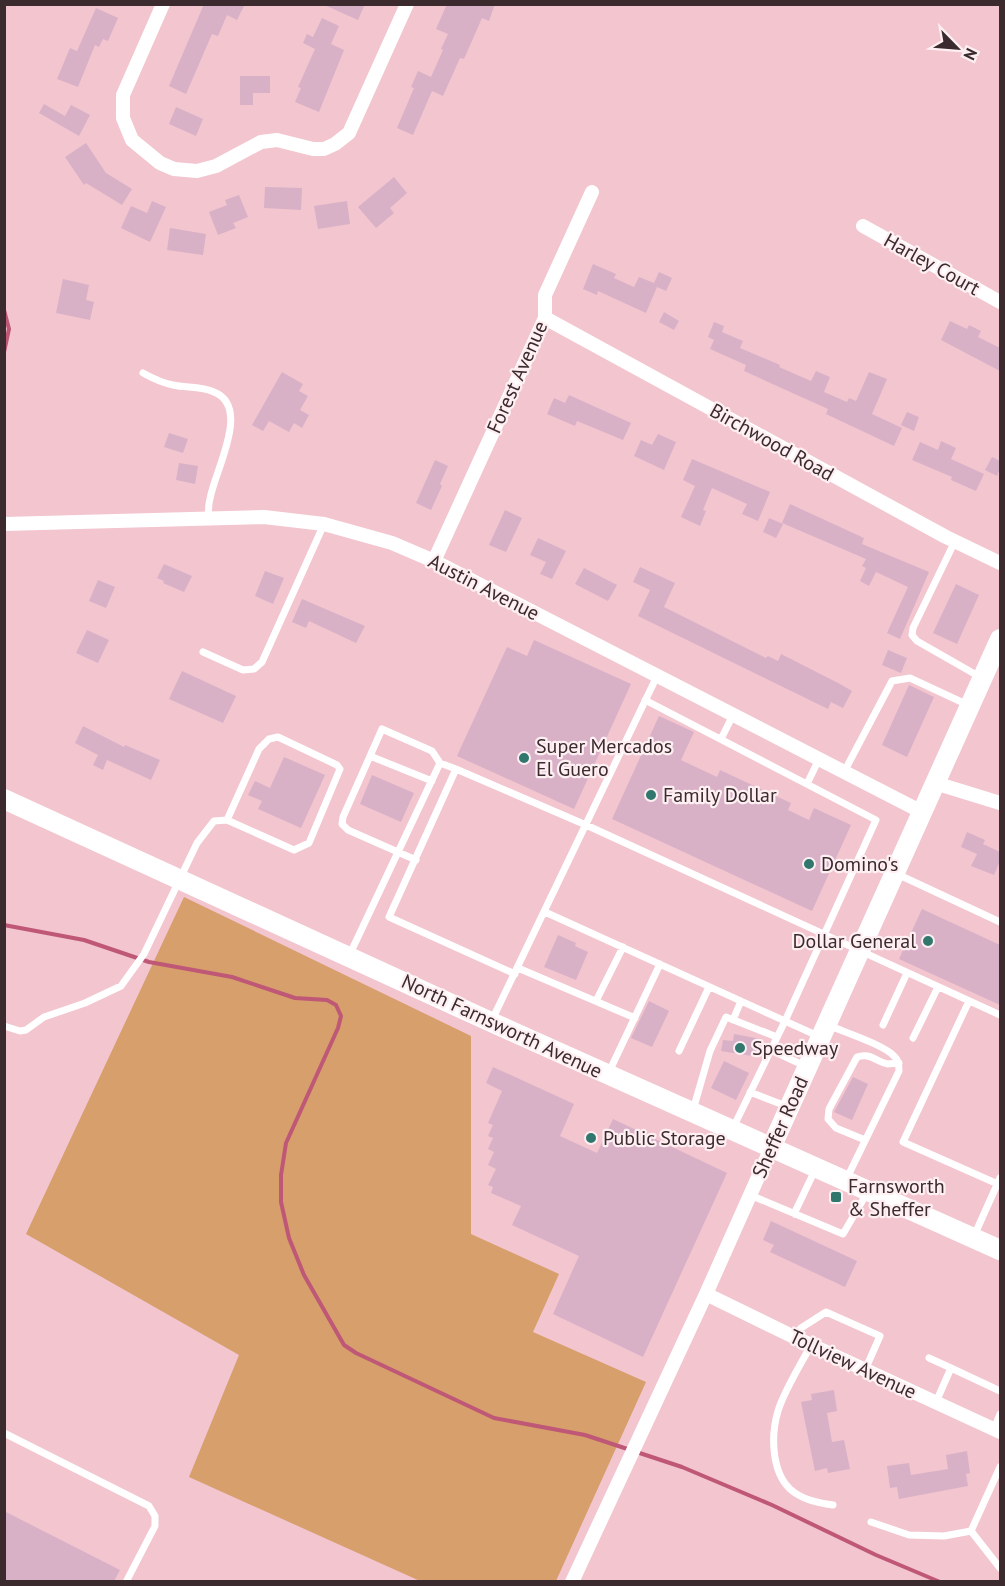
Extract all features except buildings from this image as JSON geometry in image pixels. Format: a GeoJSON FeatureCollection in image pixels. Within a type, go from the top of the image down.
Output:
{"type":"FeatureCollection","features":[{"type":"Feature","properties":{"kind":"main road","name":"Sheffer Road"},"geometry":{"type":"LineString","coordinates":[[771,1148],[1000,639]]}},
{"type":"Feature","properties":{"kind":"main road","name":"North Farnsworth Avenue"},"geometry":{"type":"LineString","coordinates":[[4,799],[608,1075],[1000,1250]]}},
{"type":"Feature","properties":{"kind":"street"},"geometry":{"type":"LineString","coordinates":[[163,4],[123,95],[123,118],[132,140],[160,163],[174,169],[197,171],[216,166],[261,142],[278,141],[312,149],[324,149],[349,133],[407,4]]}},
{"type":"Feature","properties":{"kind":"street","name":"Forest Avenue"},"geometry":{"type":"LineString","coordinates":[[435,561],[545,318],[545,295],[592,192]]}},
{"type":"Feature","properties":{"kind":"street","name":"Harley Court"},"geometry":{"type":"LineString","coordinates":[[863,226],[1000,302]]}},
{"type":"Feature","properties":{"kind":"street","name":"Birchwood Road"},"geometry":{"type":"LineString","coordinates":[[545,318],[955,541],[1000,563]]}},
{"type":"Feature","properties":{"kind":"street","name":"Austin Avenue"},"geometry":{"type":"LineString","coordinates":[[4,524],[264,517],[324,524],[392,543],[435,561],[922,812]]}},
{"type":"Feature","properties":{"kind":"street"},"geometry":{"type":"LineString","coordinates":[[935,783],[1000,803]]}},
{"type":"Feature","properties":{"kind":"street","name":"Sheffer Road"},"geometry":{"type":"LineString","coordinates":[[572,1581],[630,1460],[771,1148]]}},
{"type":"Feature","properties":{"kind":"street","name":"Tollview Avenue"},"geometry":{"type":"LineString","coordinates":[[706,1294],[997,1431]]}},
{"type":"Feature","properties":{"kind":"lane"},"geometry":{"type":"LineString","coordinates":[[143,372],[155,380],[217,393],[227,402],[232,415],[229,436],[210,498],[208,517]]}},
{"type":"Feature","properties":{"kind":"lane"},"geometry":{"type":"LineString","coordinates":[[203,652],[243,670],[254,669],[261,662],[324,524]]}},
{"type":"Feature","properties":{"kind":"lane"},"geometry":{"type":"LineString","coordinates":[[955,541],[913,628],[912,635],[917,641],[982,679]]}},
{"type":"Feature","properties":{"kind":"lane"},"geometry":{"type":"LineString","coordinates":[[491,1022],[657,676]]}},
{"type":"Feature","properties":{"kind":"lane"},"geometry":{"type":"LineString","coordinates":[[844,772],[892,681],[910,678],[970,706]]}},
{"type":"Feature","properties":{"kind":"lane"},"geometry":{"type":"LineString","coordinates":[[645,700],[876,819],[785,1021],[732,1130]]}},
{"type":"Feature","properties":{"kind":"lane"},"geometry":{"type":"LineString","coordinates":[[720,739],[733,715]]}},
{"type":"Feature","properties":{"kind":"lane"},"geometry":{"type":"LineString","coordinates":[[416,860],[348,830],[342,824],[382,729],[432,751],[440,763],[586,825],[1000,1015]]}},
{"type":"Feature","properties":{"kind":"lane"},"geometry":{"type":"LineString","coordinates":[[4,1026],[20,1031],[26,1030],[44,1017],[86,1003],[121,986],[144,954],[197,843],[214,821],[227,820],[294,850],[309,843],[340,770],[337,765],[278,737],[269,739],[259,749],[227,820]]}},
{"type":"Feature","properties":{"kind":"lane"},"geometry":{"type":"LineString","coordinates":[[370,756],[432,781]]}},
{"type":"Feature","properties":{"kind":"lane"},"geometry":{"type":"LineString","coordinates":[[807,784],[819,759]]}},
{"type":"Feature","properties":{"kind":"lane"},"geometry":{"type":"LineString","coordinates":[[349,956],[440,763]]}},
{"type":"Feature","properties":{"kind":"lane"},"geometry":{"type":"LineString","coordinates":[[456,769],[390,917],[516,971],[635,1017]]}},
{"type":"Feature","properties":{"kind":"lane"},"geometry":{"type":"LineString","coordinates":[[894,873],[1000,922]]}},
{"type":"Feature","properties":{"kind":"lane"},"geometry":{"type":"LineString","coordinates":[[545,912],[785,1021],[885,1050],[894,1056],[899,1063],[899,1071],[846,1180]]}},
{"type":"Feature","properties":{"kind":"lane"},"geometry":{"type":"LineString","coordinates":[[596,1001],[623,947]]}},
{"type":"Feature","properties":{"kind":"lane"},"geometry":{"type":"LineString","coordinates":[[608,1075],[660,964]]}},
{"type":"Feature","properties":{"kind":"lane"},"geometry":{"type":"LineString","coordinates":[[883,1025],[907,973]]}},
{"type":"Feature","properties":{"kind":"lane"},"geometry":{"type":"LineString","coordinates":[[679,1051],[709,987]]}},
{"type":"Feature","properties":{"kind":"lane"},"geometry":{"type":"LineString","coordinates":[[913,1038],[938,987]]}},
{"type":"Feature","properties":{"kind":"lane"},"geometry":{"type":"LineString","coordinates":[[733,1020],[741,1001]]}},
{"type":"Feature","properties":{"kind":"lane"},"geometry":{"type":"LineString","coordinates":[[969,1001],[903,1142],[1000,1183],[973,1238]]}},
{"type":"Feature","properties":{"kind":"lane"},"geometry":{"type":"LineString","coordinates":[[692,1112],[710,1051],[726,1017],[777,1037]]}},
{"type":"Feature","properties":{"kind":"lane"},"geometry":{"type":"LineString","coordinates":[[771,1050],[807,1067]]}},
{"type":"Feature","properties":{"kind":"lane"},"geometry":{"type":"LineString","coordinates":[[865,1140],[836,1128],[828,1119],[829,1108],[857,1057],[862,1055],[874,1057],[887,1064],[899,1063]]}},
{"type":"Feature","properties":{"kind":"lane"},"geometry":{"type":"LineString","coordinates":[[750,1092],[789,1107]]}},
{"type":"Feature","properties":{"kind":"lane"},"geometry":{"type":"LineString","coordinates":[[794,1214],[817,1167]]}},
{"type":"Feature","properties":{"kind":"lane"},"geometry":{"type":"LineString","coordinates":[[750,1195],[843,1234],[868,1190]]}},
{"type":"Feature","properties":{"kind":"lane"},"geometry":{"type":"LineString","coordinates":[[795,1337],[801,1328],[826,1312],[880,1336],[865,1370]]}},
{"type":"Feature","properties":{"kind":"lane"},"geometry":{"type":"LineString","coordinates":[[811,1345],[778,1410],[772,1444],[780,1472],[790,1489],[813,1502],[833,1505]]}},
{"type":"Feature","properties":{"kind":"lane"},"geometry":{"type":"LineString","coordinates":[[929,1358],[1000,1391]]}},
{"type":"Feature","properties":{"kind":"lane"},"geometry":{"type":"LineString","coordinates":[[936,1402],[951,1368]]}},
{"type":"Feature","properties":{"kind":"lane"},"geometry":{"type":"LineString","coordinates":[[997,1431],[1000,1414]]}},
{"type":"Feature","properties":{"kind":"lane"},"geometry":{"type":"LineString","coordinates":[[4,1433],[149,1506],[155,1516],[155,1526],[126,1581]]}},
{"type":"Feature","properties":{"kind":"lane"},"geometry":{"type":"LineString","coordinates":[[971,1531],[1000,1467]]}},
{"type":"Feature","properties":{"kind":"lane"},"geometry":{"type":"LineString","coordinates":[[871,1522],[909,1535],[944,1536],[971,1531]]}},
{"type":"Feature","properties":{"kind":"lane"},"geometry":{"type":"LineString","coordinates":[[971,1531],[1000,1568]]}},
{"type":"Feature","properties":{"kind":"shaded area"},"geometry":{"type":"Polygon","coordinates":[[[184,897],[471,1036],[471,1234],[559,1274],[533,1332],[646,1382],[556,1581],[420,1581],[189,1477],[239,1355],[26,1234],[184,897]]]}},
{"type":"Feature","properties":{"kind":"waterway"},"geometry":{"type":"LineString","coordinates":[[4,310],[9,329],[4,352]]}},
{"type":"Feature","properties":{"kind":"waterway"},"geometry":{"type":"LineString","coordinates":[[4,925],[84,940],[149,962],[232,977],[295,998],[327,1000],[336,1005],[341,1016],[338,1028],[286,1143],[281,1175],[281,1202],[289,1238],[304,1275],[344,1345],[356,1353],[494,1418],[585,1435],[682,1467],[772,1505],[876,1555],[940,1582]]}},
{"type":"Feature","properties":{"kind":"place","name":"Super Mercados El Guero"},"geometry":{"type":"Point","coordinates":[524,758]}},
{"type":"Feature","properties":{"kind":"place","name":"Family Dollar"},"geometry":{"type":"Point","coordinates":[651,795]}},
{"type":"Feature","properties":{"kind":"place","name":"Domino's"},"geometry":{"type":"Point","coordinates":[809,864]}},
{"type":"Feature","properties":{"kind":"place","name":"Dollar General"},"geometry":{"type":"Point","coordinates":[928,941]}},
{"type":"Feature","properties":{"kind":"place","name":"Speedway"},"geometry":{"type":"Point","coordinates":[740,1048]}},
{"type":"Feature","properties":{"kind":"place","name":"Public Storage"},"geometry":{"type":"Point","coordinates":[591,1138]}},
{"type":"Feature","properties":{"kind":"place","name":"Farnsworth & Sheffer"},"geometry":{"type":"Point","coordinates":[836,1197]}}]}
